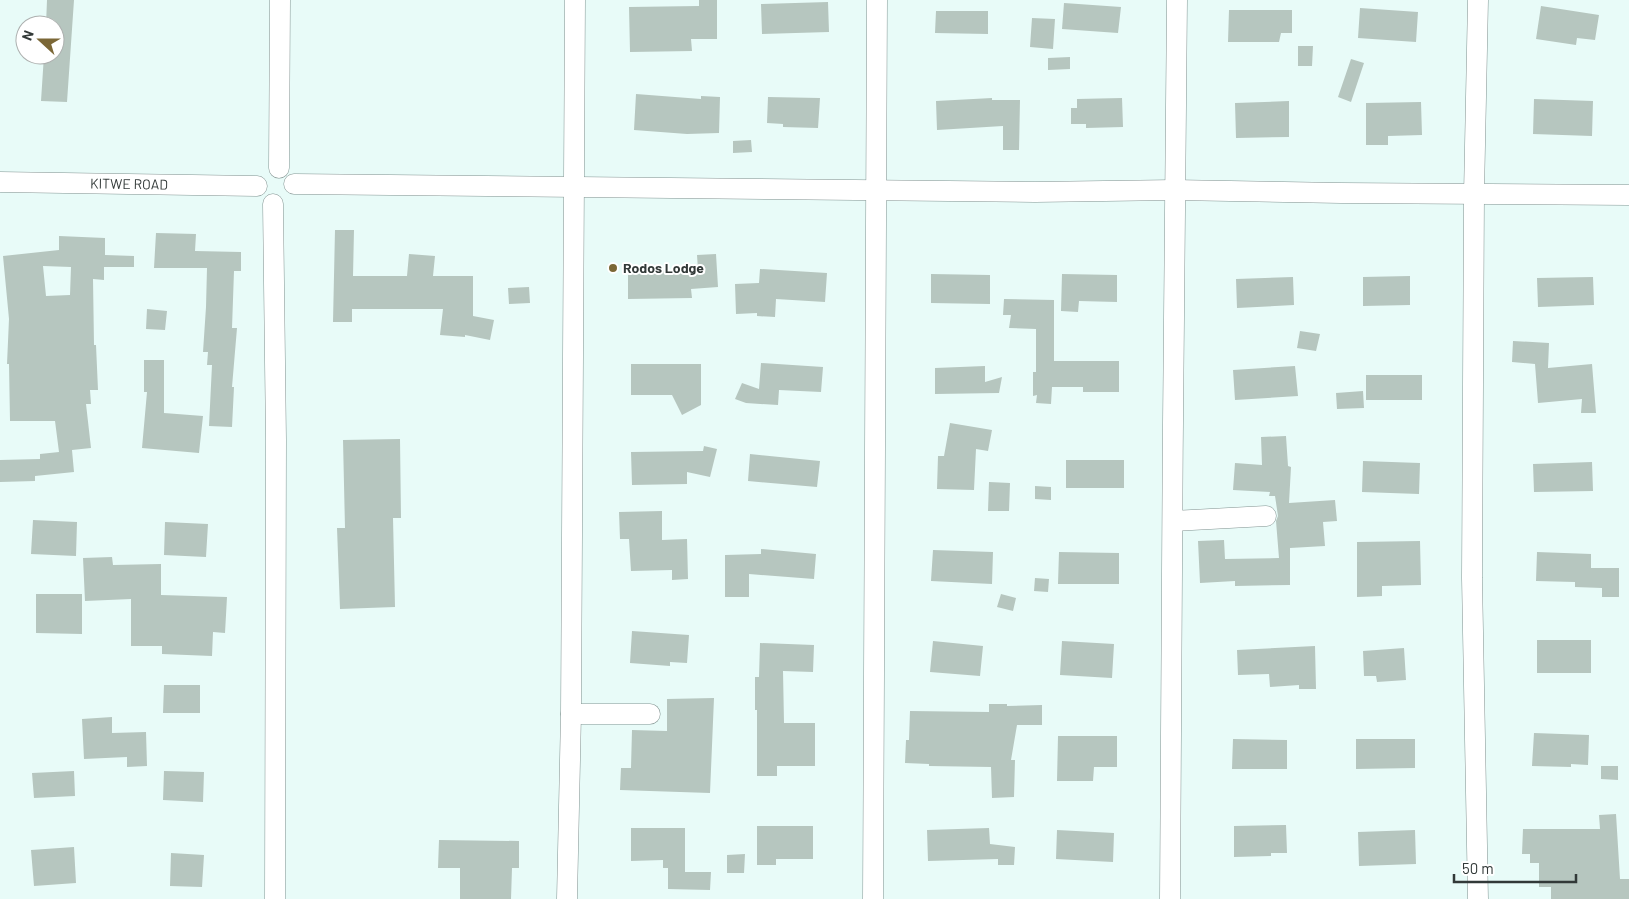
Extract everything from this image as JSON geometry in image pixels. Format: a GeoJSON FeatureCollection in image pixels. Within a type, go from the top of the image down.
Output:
{"type":"FeatureCollection","features":[{"type":"Feature","properties":{"kind":"street"},"geometry":{"type":"LineString","coordinates":[[279,168],[280,0]]}},
{"type":"Feature","properties":{"kind":"street"},"geometry":{"type":"LineString","coordinates":[[567,899],[571,714],[575,0]]}},
{"type":"Feature","properties":{"kind":"street"},"geometry":{"type":"LineString","coordinates":[[873,899],[877,0]]}},
{"type":"Feature","properties":{"kind":"street"},"geometry":{"type":"LineString","coordinates":[[1170,899],[1174,190],[1177,0]]}},
{"type":"Feature","properties":{"kind":"street"},"geometry":{"type":"LineString","coordinates":[[1478,0],[1474,194],[1472,578],[1478,899]]}},
{"type":"Feature","properties":{"kind":"street"},"geometry":{"type":"LineString","coordinates":[[279,168],[286,171],[291,177],[294,191],[286,202],[273,204],[262,198],[257,186],[267,170],[279,168]]}},
{"type":"Feature","properties":{"kind":"street","name":"KITWE ROAD"},"geometry":{"type":"LineString","coordinates":[[0,182],[257,186]]}},
{"type":"Feature","properties":{"kind":"street"},"geometry":{"type":"LineString","coordinates":[[294,184],[1035,192],[1174,190],[1629,195]]}},
{"type":"Feature","properties":{"kind":"street"},"geometry":{"type":"LineString","coordinates":[[273,204],[276,440],[275,899]]}},
{"type":"Feature","properties":{"kind":"street"},"geometry":{"type":"LineString","coordinates":[[1173,521],[1266,516]]}},
{"type":"Feature","properties":{"kind":"street"},"geometry":{"type":"LineString","coordinates":[[571,714],[650,714]]}},
{"type":"Feature","properties":{"kind":"building"},"geometry":{"type":"Polygon","coordinates":[[[47,0],[74,0],[67,102],[41,101],[43,65],[65,65],[65,15],[46,15],[47,0]]]}},
{"type":"Feature","properties":{"kind":"building"},"geometry":{"type":"Polygon","coordinates":[[[699,0],[717,0],[717,39],[691,39],[692,51],[630,52],[629,7],[699,6],[699,0]]]}},
{"type":"Feature","properties":{"kind":"building"},"geometry":{"type":"Polygon","coordinates":[[[828,2],[829,32],[762,34],[761,4],[828,2]]]}},
{"type":"Feature","properties":{"kind":"building"},"geometry":{"type":"Polygon","coordinates":[[[1064,3],[1121,7],[1118,33],[1062,29],[1064,3]]]}},
{"type":"Feature","properties":{"kind":"building"},"geometry":{"type":"Polygon","coordinates":[[[1541,6],[1599,15],[1595,40],[1577,38],[1576,45],[1536,39],[1541,6]]]}},
{"type":"Feature","properties":{"kind":"building"},"geometry":{"type":"Polygon","coordinates":[[[1360,8],[1418,12],[1416,42],[1358,38],[1360,8]]]}},
{"type":"Feature","properties":{"kind":"building"},"geometry":{"type":"Polygon","coordinates":[[[1229,10],[1292,10],[1292,33],[1281,33],[1279,42],[1228,42],[1229,10]]]}},
{"type":"Feature","properties":{"kind":"building"},"geometry":{"type":"Polygon","coordinates":[[[936,11],[988,11],[988,34],[935,33],[936,11]]]}},
{"type":"Feature","properties":{"kind":"building"},"geometry":{"type":"Polygon","coordinates":[[[1032,18],[1055,19],[1053,49],[1030,47],[1032,18]]]}},
{"type":"Feature","properties":{"kind":"building"},"geometry":{"type":"Polygon","coordinates":[[[1298,46],[1313,46],[1312,66],[1298,66],[1298,46]]]}},
{"type":"Feature","properties":{"kind":"building"},"geometry":{"type":"Polygon","coordinates":[[[1070,57],[1070,69],[1048,70],[1048,58],[1070,57]]]}},
{"type":"Feature","properties":{"kind":"building"},"geometry":{"type":"Polygon","coordinates":[[[1351,59],[1364,63],[1351,102],[1338,97],[1351,59]]]}},
{"type":"Feature","properties":{"kind":"building"},"geometry":{"type":"Polygon","coordinates":[[[636,94],[701,99],[701,96],[720,97],[719,133],[687,134],[634,130],[636,94]]]}},
{"type":"Feature","properties":{"kind":"building"},"geometry":{"type":"Polygon","coordinates":[[[768,97],[820,98],[818,128],[783,127],[783,124],[767,123],[768,97]]]}},
{"type":"Feature","properties":{"kind":"building"},"geometry":{"type":"Polygon","coordinates":[[[992,98],[992,100],[1020,100],[1019,150],[1003,150],[1003,126],[937,130],[936,101],[992,98]]]}},
{"type":"Feature","properties":{"kind":"building"},"geometry":{"type":"Polygon","coordinates":[[[1122,98],[1123,127],[1086,128],[1086,124],[1071,124],[1071,108],[1077,108],[1077,99],[1122,98]]]}},
{"type":"Feature","properties":{"kind":"building"},"geometry":{"type":"Polygon","coordinates":[[[1534,99],[1593,101],[1592,136],[1533,134],[1534,99]]]}},
{"type":"Feature","properties":{"kind":"building"},"geometry":{"type":"Polygon","coordinates":[[[1289,101],[1289,137],[1236,138],[1235,103],[1289,101]]]}},
{"type":"Feature","properties":{"kind":"building"},"geometry":{"type":"Polygon","coordinates":[[[1421,102],[1422,135],[1388,136],[1388,145],[1366,145],[1366,103],[1421,102]]]}},
{"type":"Feature","properties":{"kind":"building"},"geometry":{"type":"Polygon","coordinates":[[[751,140],[752,152],[733,153],[733,141],[751,140]]]}},
{"type":"Feature","properties":{"kind":"building"},"geometry":{"type":"Polygon","coordinates":[[[335,230],[354,230],[353,276],[407,276],[409,254],[435,256],[433,276],[473,276],[473,316],[494,320],[490,340],[465,335],[465,337],[440,335],[443,309],[352,309],[352,322],[333,322],[335,230]]]}},
{"type":"Feature","properties":{"kind":"building"},"geometry":{"type":"Polygon","coordinates":[[[156,233],[196,234],[195,251],[241,252],[241,271],[234,271],[232,328],[237,328],[232,387],[234,387],[232,427],[209,426],[212,365],[207,365],[208,352],[203,352],[207,268],[154,268],[156,233]]]}},
{"type":"Feature","properties":{"kind":"building"},"geometry":{"type":"Polygon","coordinates":[[[59,236],[105,238],[105,255],[134,256],[134,267],[104,267],[104,280],[93,279],[94,345],[96,345],[98,390],[90,390],[91,404],[86,404],[91,448],[72,450],[74,472],[35,476],[35,481],[0,482],[0,460],[40,459],[40,454],[59,452],[55,421],[10,421],[9,364],[7,364],[9,319],[3,256],[59,250],[59,236]],[[43,266],[46,296],[70,295],[71,267],[43,266]]]}},
{"type":"Feature","properties":{"kind":"building"},"geometry":{"type":"Polygon","coordinates":[[[716,254],[718,287],[691,289],[692,298],[628,299],[628,271],[698,270],[697,255],[716,254]]]}},
{"type":"Feature","properties":{"kind":"building"},"geometry":{"type":"Polygon","coordinates":[[[760,269],[827,273],[825,302],[776,299],[775,317],[757,316],[757,313],[736,314],[735,284],[759,283],[760,269]]]}},
{"type":"Feature","properties":{"kind":"building"},"geometry":{"type":"Polygon","coordinates":[[[931,274],[990,275],[990,304],[931,303],[931,274]]]}},
{"type":"Feature","properties":{"kind":"building"},"geometry":{"type":"Polygon","coordinates":[[[1062,274],[1117,275],[1117,302],[1079,301],[1078,312],[1061,311],[1062,274]]]}},
{"type":"Feature","properties":{"kind":"building"},"geometry":{"type":"Polygon","coordinates":[[[1410,276],[1410,305],[1363,306],[1363,277],[1410,276]]]}},
{"type":"Feature","properties":{"kind":"building"},"geometry":{"type":"Polygon","coordinates":[[[1293,277],[1294,305],[1237,308],[1236,279],[1293,277]]]}},
{"type":"Feature","properties":{"kind":"building"},"geometry":{"type":"Polygon","coordinates":[[[1593,277],[1594,305],[1538,307],[1537,278],[1593,277]]]}},
{"type":"Feature","properties":{"kind":"building"},"geometry":{"type":"Polygon","coordinates":[[[529,287],[530,303],[509,304],[508,288],[529,287]]]}},
{"type":"Feature","properties":{"kind":"building"},"geometry":{"type":"Polygon","coordinates":[[[1004,299],[1054,300],[1054,361],[1119,361],[1119,392],[1083,392],[1083,387],[1052,387],[1051,404],[1036,403],[1037,395],[1033,396],[1033,372],[1036,372],[1036,329],[1009,328],[1011,315],[1003,315],[1004,299]]]}},
{"type":"Feature","properties":{"kind":"building"},"geometry":{"type":"Polygon","coordinates":[[[147,309],[167,311],[165,330],[146,329],[147,309]]]}},
{"type":"Feature","properties":{"kind":"building"},"geometry":{"type":"Polygon","coordinates":[[[1300,331],[1320,334],[1316,351],[1297,348],[1300,331]]]}},
{"type":"Feature","properties":{"kind":"building"},"geometry":{"type":"Polygon","coordinates":[[[1513,341],[1549,343],[1548,368],[1592,364],[1596,413],[1581,413],[1582,399],[1538,403],[1535,364],[1512,362],[1513,341]]]}},
{"type":"Feature","properties":{"kind":"building"},"geometry":{"type":"Polygon","coordinates":[[[144,360],[164,360],[164,413],[203,416],[199,453],[142,448],[147,392],[144,392],[144,360]]]}},
{"type":"Feature","properties":{"kind":"building"},"geometry":{"type":"Polygon","coordinates":[[[761,363],[823,367],[821,392],[779,390],[778,405],[746,403],[735,399],[742,383],[759,389],[761,363]]]}},
{"type":"Feature","properties":{"kind":"building"},"geometry":{"type":"Polygon","coordinates":[[[631,364],[701,364],[701,405],[682,415],[672,395],[631,395],[631,364]]]}},
{"type":"Feature","properties":{"kind":"building"},"geometry":{"type":"Polygon","coordinates":[[[985,366],[985,382],[1002,377],[999,393],[935,394],[935,368],[985,366]]]}},
{"type":"Feature","properties":{"kind":"building"},"geometry":{"type":"Polygon","coordinates":[[[1295,366],[1298,396],[1235,400],[1233,370],[1295,366]]]}},
{"type":"Feature","properties":{"kind":"building"},"geometry":{"type":"Polygon","coordinates":[[[1366,375],[1422,375],[1422,400],[1366,400],[1366,375]]]}},
{"type":"Feature","properties":{"kind":"building"},"geometry":{"type":"Polygon","coordinates":[[[1363,391],[1364,408],[1337,409],[1336,393],[1363,391]]]}},
{"type":"Feature","properties":{"kind":"building"},"geometry":{"type":"Polygon","coordinates":[[[950,423],[992,430],[988,451],[976,449],[974,490],[937,489],[938,456],[944,456],[950,423]]]}},
{"type":"Feature","properties":{"kind":"building"},"geometry":{"type":"Polygon","coordinates":[[[1286,436],[1288,466],[1291,467],[1289,503],[1335,500],[1337,521],[1323,522],[1325,546],[1290,548],[1290,585],[1235,586],[1235,581],[1200,583],[1198,541],[1224,540],[1225,559],[1279,558],[1276,521],[1278,516],[1275,496],[1269,496],[1270,492],[1233,490],[1235,463],[1262,465],[1261,437],[1286,436]]]}},
{"type":"Feature","properties":{"kind":"building"},"geometry":{"type":"Polygon","coordinates":[[[400,439],[401,518],[393,518],[395,607],[340,609],[337,528],[345,528],[343,440],[400,439]]]}},
{"type":"Feature","properties":{"kind":"building"},"geometry":{"type":"Polygon","coordinates":[[[704,446],[717,449],[710,477],[687,472],[687,484],[632,485],[631,452],[703,451],[704,446]]]}},
{"type":"Feature","properties":{"kind":"building"},"geometry":{"type":"Polygon","coordinates":[[[750,454],[820,461],[817,487],[748,481],[750,454]]]}},
{"type":"Feature","properties":{"kind":"building"},"geometry":{"type":"Polygon","coordinates":[[[1066,460],[1124,460],[1124,488],[1066,488],[1066,460]]]}},
{"type":"Feature","properties":{"kind":"building"},"geometry":{"type":"Polygon","coordinates":[[[1363,461],[1420,463],[1419,494],[1362,492],[1363,461]]]}},
{"type":"Feature","properties":{"kind":"building"},"geometry":{"type":"Polygon","coordinates":[[[1592,462],[1593,491],[1534,492],[1533,464],[1592,462]]]}},
{"type":"Feature","properties":{"kind":"building"},"geometry":{"type":"Polygon","coordinates":[[[989,482],[1010,483],[1009,511],[988,511],[989,482]]]}},
{"type":"Feature","properties":{"kind":"building"},"geometry":{"type":"Polygon","coordinates":[[[1035,486],[1051,487],[1051,500],[1035,499],[1035,486]]]}},
{"type":"Feature","properties":{"kind":"building"},"geometry":{"type":"Polygon","coordinates":[[[662,511],[662,540],[687,539],[688,579],[672,580],[672,570],[631,571],[629,539],[620,539],[619,512],[662,511]]]}},
{"type":"Feature","properties":{"kind":"building"},"geometry":{"type":"Polygon","coordinates":[[[33,520],[77,522],[76,556],[31,554],[33,520]]]}},
{"type":"Feature","properties":{"kind":"building"},"geometry":{"type":"Polygon","coordinates":[[[165,522],[208,524],[206,557],[164,555],[165,522]]]}},
{"type":"Feature","properties":{"kind":"building"},"geometry":{"type":"Polygon","coordinates":[[[1420,541],[1421,585],[1382,586],[1382,596],[1357,597],[1357,542],[1420,541]]]}},
{"type":"Feature","properties":{"kind":"building"},"geometry":{"type":"Polygon","coordinates":[[[761,549],[816,554],[814,579],[749,574],[749,597],[725,597],[725,555],[761,554],[761,549]]]}},
{"type":"Feature","properties":{"kind":"building"},"geometry":{"type":"Polygon","coordinates":[[[933,550],[993,552],[992,584],[931,581],[933,550]]]}},
{"type":"Feature","properties":{"kind":"building"},"geometry":{"type":"Polygon","coordinates":[[[1059,552],[1119,553],[1119,584],[1058,584],[1059,552]]]}},
{"type":"Feature","properties":{"kind":"building"},"geometry":{"type":"Polygon","coordinates":[[[1537,552],[1591,554],[1591,568],[1619,568],[1619,597],[1602,597],[1602,588],[1575,587],[1575,582],[1536,581],[1537,552]]]}},
{"type":"Feature","properties":{"kind":"building"},"geometry":{"type":"Polygon","coordinates":[[[112,557],[113,565],[161,564],[161,595],[227,597],[225,633],[213,632],[212,656],[162,654],[162,646],[131,646],[131,599],[85,601],[83,558],[112,557]]]}},
{"type":"Feature","properties":{"kind":"building"},"geometry":{"type":"Polygon","coordinates":[[[1035,578],[1049,579],[1048,592],[1034,591],[1035,578]]]}},
{"type":"Feature","properties":{"kind":"building"},"geometry":{"type":"Polygon","coordinates":[[[36,594],[82,594],[82,634],[36,633],[36,594]]]}},
{"type":"Feature","properties":{"kind":"building"},"geometry":{"type":"Polygon","coordinates":[[[1001,594],[1016,598],[1013,611],[997,607],[1001,594]]]}},
{"type":"Feature","properties":{"kind":"building"},"geometry":{"type":"Polygon","coordinates":[[[632,631],[689,635],[687,663],[670,662],[670,666],[630,663],[632,631]]]}},
{"type":"Feature","properties":{"kind":"building"},"geometry":{"type":"Polygon","coordinates":[[[1537,640],[1591,640],[1591,673],[1537,673],[1537,640]]]}},
{"type":"Feature","properties":{"kind":"building"},"geometry":{"type":"Polygon","coordinates":[[[933,641],[983,646],[980,676],[930,672],[933,641]]]}},
{"type":"Feature","properties":{"kind":"building"},"geometry":{"type":"Polygon","coordinates":[[[1062,641],[1114,644],[1112,678],[1060,675],[1062,641]]]}},
{"type":"Feature","properties":{"kind":"building"},"geometry":{"type":"Polygon","coordinates":[[[760,643],[814,645],[813,672],[783,671],[784,723],[815,723],[815,766],[777,766],[777,776],[757,776],[755,677],[759,677],[760,643]]]}},
{"type":"Feature","properties":{"kind":"building"},"geometry":{"type":"Polygon","coordinates":[[[1315,646],[1316,689],[1299,689],[1299,685],[1270,687],[1269,674],[1238,675],[1237,650],[1315,646]]]}},
{"type":"Feature","properties":{"kind":"building"},"geometry":{"type":"Polygon","coordinates":[[[1404,648],[1406,680],[1377,682],[1376,676],[1364,676],[1363,651],[1404,648]]]}},
{"type":"Feature","properties":{"kind":"building"},"geometry":{"type":"Polygon","coordinates":[[[164,685],[200,685],[200,713],[163,713],[164,685]]]}},
{"type":"Feature","properties":{"kind":"building"},"geometry":{"type":"Polygon","coordinates":[[[714,698],[710,793],[620,790],[621,768],[631,768],[632,730],[667,731],[667,699],[714,698]]]}},
{"type":"Feature","properties":{"kind":"building"},"geometry":{"type":"Polygon","coordinates":[[[989,704],[1007,704],[1007,706],[1042,705],[1042,725],[1017,725],[1011,760],[1015,760],[1014,797],[992,798],[991,767],[929,766],[929,764],[905,763],[906,740],[909,740],[910,711],[989,712],[989,704]]]}},
{"type":"Feature","properties":{"kind":"building"},"geometry":{"type":"Polygon","coordinates":[[[112,717],[112,733],[146,732],[147,766],[127,767],[127,757],[84,759],[82,719],[112,717]]]}},
{"type":"Feature","properties":{"kind":"building"},"geometry":{"type":"Polygon","coordinates":[[[1534,733],[1589,735],[1588,765],[1571,764],[1571,767],[1532,766],[1534,733]]]}},
{"type":"Feature","properties":{"kind":"building"},"geometry":{"type":"Polygon","coordinates":[[[1058,736],[1117,736],[1117,767],[1094,767],[1093,781],[1057,781],[1058,736]]]}},
{"type":"Feature","properties":{"kind":"building"},"geometry":{"type":"Polygon","coordinates":[[[1233,739],[1287,740],[1287,769],[1232,769],[1233,739]]]}},
{"type":"Feature","properties":{"kind":"building"},"geometry":{"type":"Polygon","coordinates":[[[1356,739],[1415,739],[1415,768],[1356,769],[1356,739]]]}},
{"type":"Feature","properties":{"kind":"building"},"geometry":{"type":"Polygon","coordinates":[[[1601,766],[1618,766],[1618,780],[1601,779],[1601,766]]]}},
{"type":"Feature","properties":{"kind":"building"},"geometry":{"type":"Polygon","coordinates":[[[74,771],[75,796],[34,798],[32,773],[74,771]]]}},
{"type":"Feature","properties":{"kind":"building"},"geometry":{"type":"Polygon","coordinates":[[[164,771],[204,772],[203,802],[163,800],[164,771]]]}},
{"type":"Feature","properties":{"kind":"building"},"geometry":{"type":"Polygon","coordinates":[[[1616,814],[1620,879],[1629,879],[1629,899],[1551,899],[1551,887],[1539,887],[1539,863],[1530,863],[1530,854],[1522,854],[1523,829],[1600,829],[1599,815],[1616,814]]]}},
{"type":"Feature","properties":{"kind":"building"},"geometry":{"type":"Polygon","coordinates":[[[1286,825],[1287,853],[1271,853],[1271,856],[1234,857],[1234,826],[1286,825]]]}},
{"type":"Feature","properties":{"kind":"building"},"geometry":{"type":"Polygon","coordinates":[[[757,826],[813,826],[813,859],[776,859],[776,865],[757,865],[757,826]]]}},
{"type":"Feature","properties":{"kind":"building"},"geometry":{"type":"Polygon","coordinates":[[[631,828],[685,828],[685,872],[711,872],[710,890],[668,889],[668,868],[663,868],[663,860],[631,861],[631,828]]]}},
{"type":"Feature","properties":{"kind":"building"},"geometry":{"type":"Polygon","coordinates":[[[989,828],[990,844],[1015,847],[1014,865],[998,865],[998,859],[928,861],[927,830],[989,828]]]}},
{"type":"Feature","properties":{"kind":"building"},"geometry":{"type":"Polygon","coordinates":[[[1057,830],[1114,833],[1113,862],[1056,859],[1057,830]]]}},
{"type":"Feature","properties":{"kind":"building"},"geometry":{"type":"Polygon","coordinates":[[[1415,830],[1416,864],[1359,866],[1358,832],[1415,830]]]}},
{"type":"Feature","properties":{"kind":"building"},"geometry":{"type":"Polygon","coordinates":[[[439,840],[519,841],[519,868],[512,868],[511,899],[460,899],[460,868],[438,868],[439,840]]]}},
{"type":"Feature","properties":{"kind":"building"},"geometry":{"type":"Polygon","coordinates":[[[74,847],[76,883],[34,886],[31,850],[74,847]]]}},
{"type":"Feature","properties":{"kind":"building"},"geometry":{"type":"Polygon","coordinates":[[[171,853],[204,855],[202,887],[170,886],[171,853]]]}},
{"type":"Feature","properties":{"kind":"building"},"geometry":{"type":"Polygon","coordinates":[[[745,854],[744,873],[727,873],[727,855],[745,854]]]}},
{"type":"Feature","properties":{"kind":"place","name":"Rodos Lodge"},"geometry":{"type":"Point","coordinates":[613,268]}}]}
